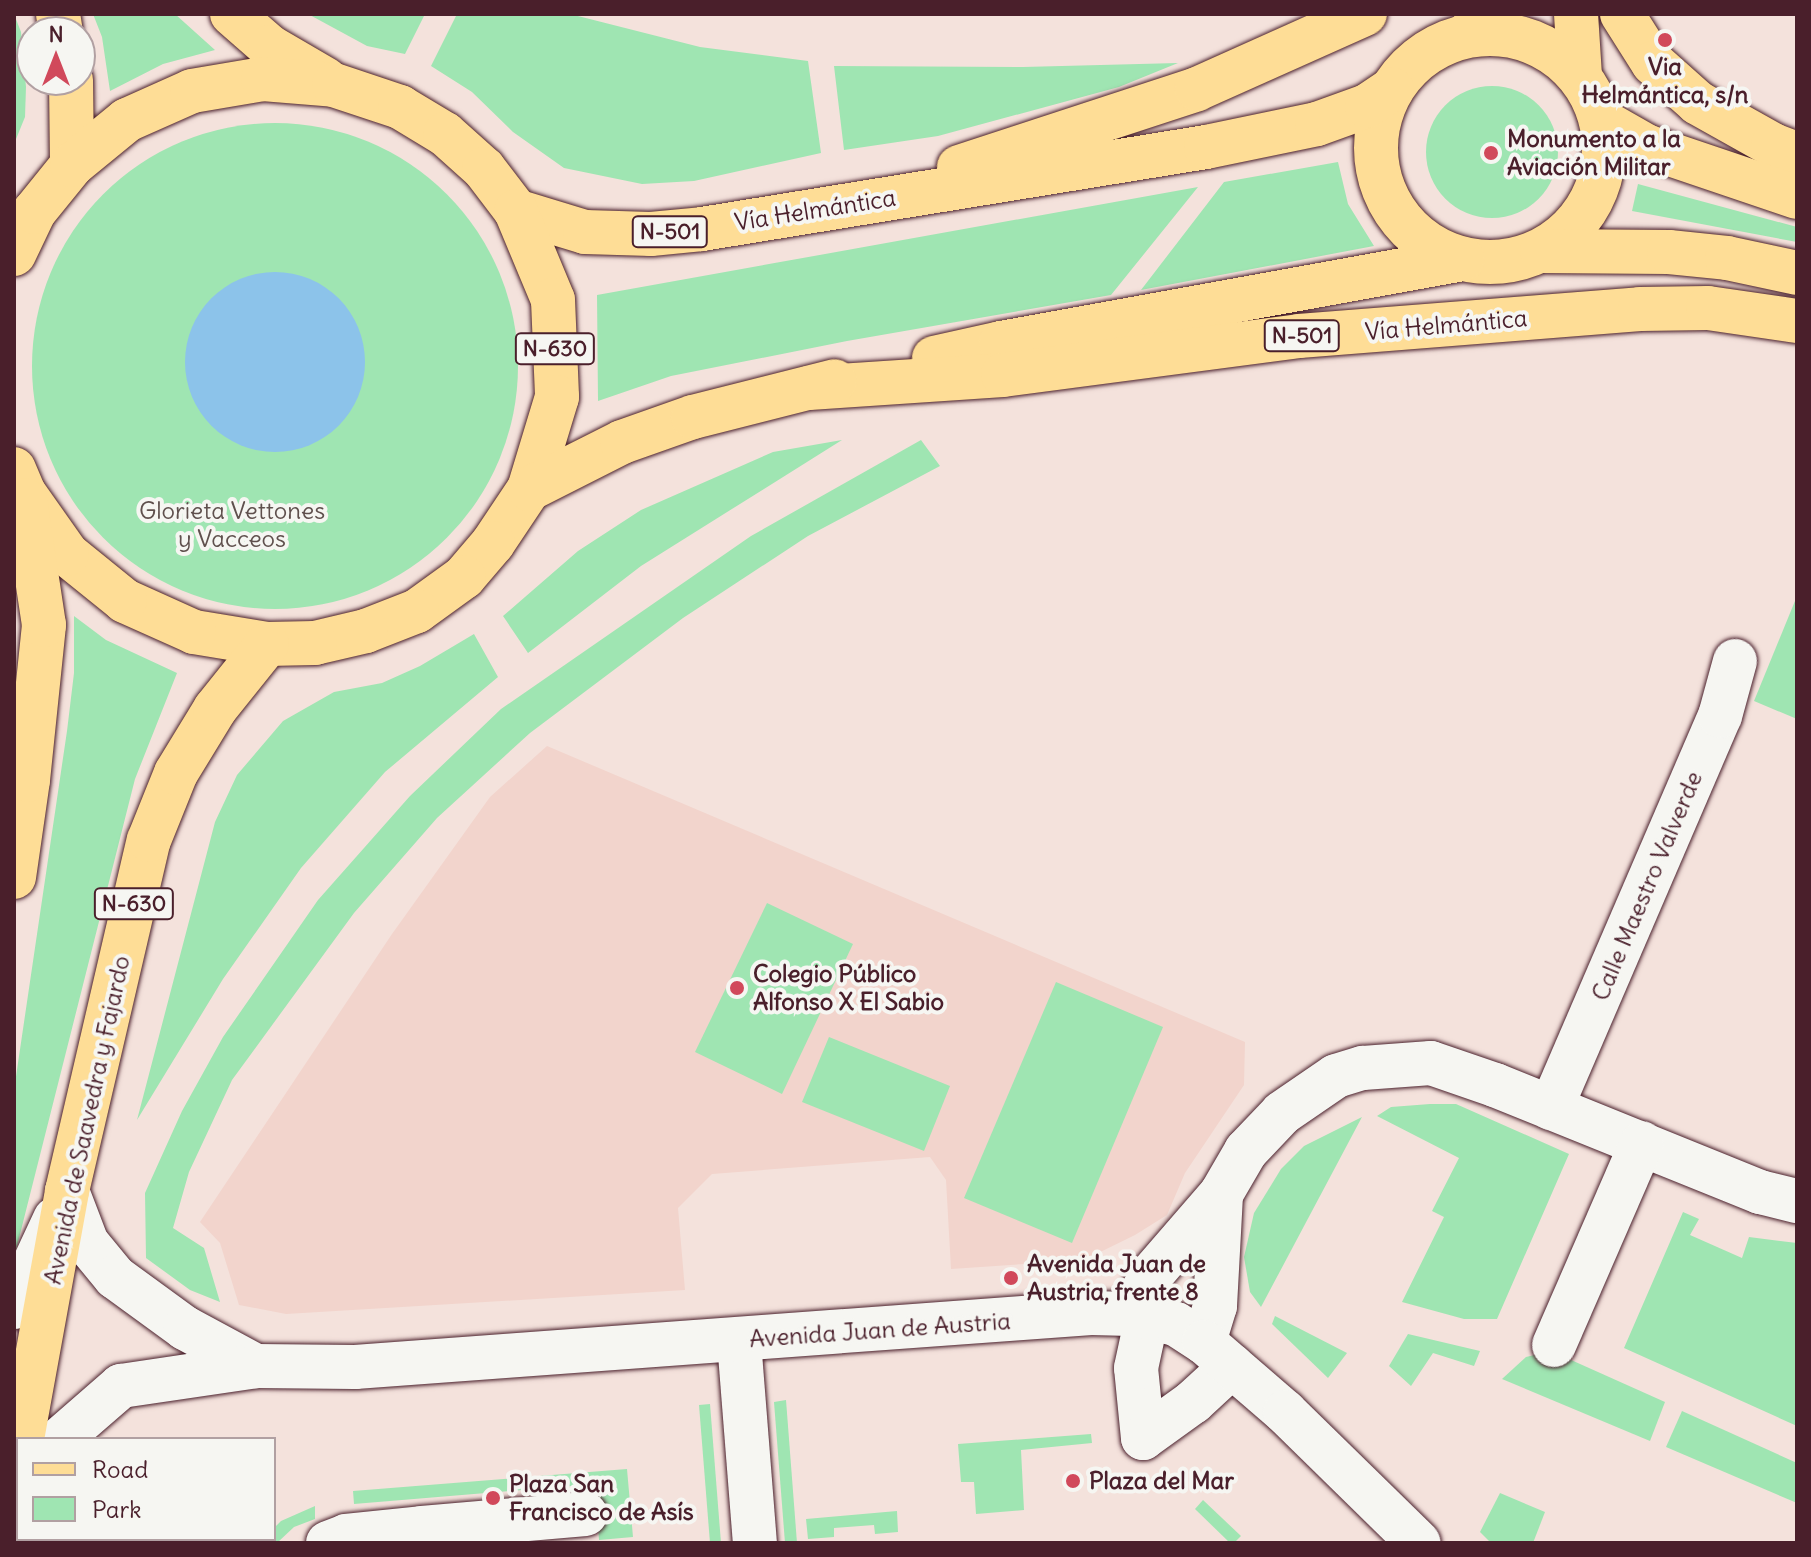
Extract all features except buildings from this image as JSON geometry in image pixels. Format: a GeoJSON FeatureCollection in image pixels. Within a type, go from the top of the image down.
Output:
{"type":"FeatureCollection","features":[{"type":"Feature","properties":{"kind":"main road","name":"N-630"},"geometry":{"type":"LineString","coordinates":[[19,481],[67,554],[125,601],[194,632],[267,644],[315,643],[366,631],[417,611],[464,577],[493,543],[529,489],[557,397],[553,300],[516,211],[484,169],[445,134],[400,107],[334,85],[270,47],[232,14]]}},
{"type":"Feature","properties":{"kind":"main road"},"geometry":{"type":"LineString","coordinates":[[826,207],[1113,119],[1197,89],[1365,14]]}},
{"type":"Feature","properties":{"kind":"main road"},"geometry":{"type":"LineString","coordinates":[[1576,14],[1580,76]]}},
{"type":"Feature","properties":{"kind":"main road"},"geometry":{"type":"LineString","coordinates":[[1622,14],[1653,63],[1698,103],[1773,145],[1797,154]]}},
{"type":"Feature","properties":{"kind":"main road","name":"N-501"},"geometry":{"type":"LineString","coordinates":[[1542,251],[1582,218],[1594,195],[1603,172],[1602,121],[1580,76],[1548,49],[1478,25],[1431,50],[1403,73],[1378,120],[1375,152],[1378,176],[1387,200],[1402,222],[1418,237],[1462,259],[1503,262],[1542,251],[1669,252],[1727,258],[1797,273]]}},
{"type":"Feature","properties":{"kind":"main road","name":"N-630"},"geometry":{"type":"LineString","coordinates":[[14,254],[34,212],[72,165],[127,120],[192,91],[263,79],[334,85]]}},
{"type":"Feature","properties":{"kind":"main road","name":"Vía Helmántica"},"geometry":{"type":"LineString","coordinates":[[516,211],[585,232],[651,234],[702,229],[826,207],[1031,178],[1206,147],[1317,124],[1367,106],[1392,89]]}},
{"type":"Feature","properties":{"kind":"main road"},"geometry":{"type":"LineString","coordinates":[[71,96],[72,165]]}},
{"type":"Feature","properties":{"kind":"main road"},"geometry":{"type":"LineString","coordinates":[[1602,121],[1646,146],[1797,197]]}},
{"type":"Feature","properties":{"kind":"main road","name":"Vía Helmántica"},"geometry":{"type":"LineString","coordinates":[[529,489],[622,442],[693,417],[809,388],[1001,343],[1462,259]]}},
{"type":"Feature","properties":{"kind":"main road","name":"Vía Helmántica"},"geometry":{"type":"LineString","coordinates":[[809,388],[1003,375],[1299,336],[1640,309],[1708,308],[1797,321]]}},
{"type":"Feature","properties":{"kind":"main road","name":"N-630"},"geometry":{"type":"LineString","coordinates":[[14,877],[28,780],[44,625],[19,481]]}},
{"type":"Feature","properties":{"kind":"main road","name":"Avenida de Saavedra y Fajardo"},"geometry":{"type":"LineString","coordinates":[[22,1437],[67,1191],[149,840],[176,773],[215,709],[267,644]]}},
{"type":"Feature","properties":{"kind":"street","name":"Calle Maestro Valverde"},"geometry":{"type":"LineString","coordinates":[[1551,1108],[1720,716],[1735,661]]}},
{"type":"Feature","properties":{"kind":"street"},"geometry":{"type":"LineString","coordinates":[[1221,1194],[1215,1306],[1218,1354],[1193,1402],[1143,1438],[1136,1368],[1139,1316],[1151,1275],[1221,1194],[1246,1151],[1273,1123],[1336,1076],[1363,1068],[1431,1063],[1642,1143],[1760,1192],[1797,1201]]}},
{"type":"Feature","properties":{"kind":"street"},"geometry":{"type":"LineString","coordinates":[[1554,1345],[1642,1143]]}},
{"type":"Feature","properties":{"kind":"street"},"geometry":{"type":"LineString","coordinates":[[14,1307],[67,1191]]}},
{"type":"Feature","properties":{"kind":"street","name":"Avenida Juan de Austria"},"geometry":{"type":"LineString","coordinates":[[67,1191],[87,1243],[115,1277],[185,1328],[256,1366]]}},
{"type":"Feature","properties":{"kind":"street","name":"Avenida Juan de Austria"},"geometry":{"type":"LineString","coordinates":[[62,1437],[121,1386],[256,1366],[355,1367],[1091,1313],[1139,1316],[1176,1324],[1218,1354],[1285,1412],[1419,1543]]}},
{"type":"Feature","properties":{"kind":"street"},"geometry":{"type":"LineString","coordinates":[[739,1341],[755,1543]]}},
{"type":"Feature","properties":{"kind":"street"},"geometry":{"type":"LineString","coordinates":[[337,1540],[423,1535],[585,1514]]}},
{"type":"Feature","properties":{"kind":"shaded area","name":"Colegio Público Alfonso X El Sabio"},"geometry":{"type":"Polygon","coordinates":[[[547,746],[1245,1042],[1244,1085],[1185,1173],[1167,1215],[1084,1260],[951,1269],[946,1180],[930,1157],[712,1174],[678,1208],[685,1290],[286,1314],[239,1305],[220,1243],[200,1222],[392,934],[490,797],[547,746]]]}},
{"type":"Feature","properties":{"kind":"green space"},"geometry":{"type":"Polygon","coordinates":[[[14,14],[16,96],[26,96],[25,117],[14,144],[14,14]]]}},
{"type":"Feature","properties":{"kind":"green space"},"geometry":{"type":"Polygon","coordinates":[[[175,14],[215,50],[163,64],[110,91],[102,37],[94,16],[175,14]]]}},
{"type":"Feature","properties":{"kind":"green space"},"geometry":{"type":"Polygon","coordinates":[[[308,14],[425,14],[405,54],[367,46],[308,14]]]}},
{"type":"Feature","properties":{"kind":"green space"},"geometry":{"type":"Polygon","coordinates":[[[457,14],[570,14],[700,47],[808,61],[821,153],[694,181],[642,184],[564,168],[513,132],[472,92],[431,66],[457,14]]]}},
{"type":"Feature","properties":{"kind":"green space"},"geometry":{"type":"Polygon","coordinates":[[[1178,63],[1119,87],[938,136],[844,150],[834,66],[1023,67],[1178,63]]]}},
{"type":"Feature","properties":{"kind":"green space"},"geometry":{"type":"Polygon","coordinates":[[[1492,86],[1517,91],[1539,105],[1553,127],[1558,152],[1553,177],[1539,199],[1517,213],[1492,218],[1467,213],[1445,199],[1431,177],[1426,152],[1431,127],[1445,105],[1467,91],[1492,86]]]}},
{"type":"Feature","properties":{"kind":"green space","name":"Glorieta Vettones y Vacceos"},"geometry":{"type":"Polygon","coordinates":[[[275,123],[322,127],[368,141],[410,164],[447,194],[477,231],[500,273],[514,319],[518,366],[514,413],[500,459],[477,501],[447,538],[410,568],[368,591],[322,605],[275,609],[228,605],[182,591],[140,568],[103,538],[73,501],[50,459],[36,413],[32,366],[36,319],[50,273],[73,231],[103,194],[140,164],[182,141],[228,127],[275,123]]]}},
{"type":"Feature","properties":{"kind":"green space"},"geometry":{"type":"Polygon","coordinates":[[[1338,162],[1348,204],[1374,246],[1141,290],[1224,182],[1338,162]]]}},
{"type":"Feature","properties":{"kind":"green space"},"geometry":{"type":"Polygon","coordinates":[[[1638,184],[1797,227],[1797,242],[1632,211],[1638,184]]]}},
{"type":"Feature","properties":{"kind":"green space"},"geometry":{"type":"Polygon","coordinates":[[[1198,187],[1111,295],[847,341],[671,376],[598,401],[597,295],[1198,187]]]}},
{"type":"Feature","properties":{"kind":"green space"},"geometry":{"type":"Polygon","coordinates":[[[842,440],[641,566],[528,653],[503,616],[578,551],[641,510],[773,452],[842,440]]]}},
{"type":"Feature","properties":{"kind":"green space"},"geometry":{"type":"Polygon","coordinates":[[[921,440],[940,466],[808,536],[683,618],[530,733],[437,818],[354,913],[232,1080],[189,1172],[173,1228],[204,1248],[220,1302],[190,1290],[146,1258],[145,1193],[182,1111],[223,1037],[318,900],[410,796],[501,709],[751,536],[921,440]]]}},
{"type":"Feature","properties":{"kind":"green space"},"geometry":{"type":"Polygon","coordinates":[[[1797,596],[1797,719],[1754,701],[1797,596]]]}},
{"type":"Feature","properties":{"kind":"green space"},"geometry":{"type":"Polygon","coordinates":[[[74,616],[106,640],[177,673],[135,779],[14,1258],[14,1090],[67,731],[74,673],[74,616]]]}},
{"type":"Feature","properties":{"kind":"green space"},"geometry":{"type":"Polygon","coordinates":[[[474,634],[498,677],[385,772],[301,868],[223,979],[137,1120],[215,822],[237,775],[283,721],[334,692],[382,683],[420,666],[474,634]]]}},
{"type":"Feature","properties":{"kind":"green space"},"geometry":{"type":"Polygon","coordinates":[[[767,903],[853,944],[782,1094],[695,1052],[767,903]]]}},
{"type":"Feature","properties":{"kind":"green space"},"geometry":{"type":"Polygon","coordinates":[[[1056,982],[1163,1027],[1072,1243],[964,1198],[1056,982]]]}},
{"type":"Feature","properties":{"kind":"green space"},"geometry":{"type":"Polygon","coordinates":[[[829,1037],[950,1086],[924,1151],[802,1102],[829,1037]]]}},
{"type":"Feature","properties":{"kind":"green space"},"geometry":{"type":"Polygon","coordinates":[[[1456,1104],[1569,1154],[1497,1319],[1464,1319],[1402,1302],[1444,1217],[1432,1211],[1459,1158],[1377,1116],[1391,1107],[1456,1104]]]}},
{"type":"Feature","properties":{"kind":"green space"},"geometry":{"type":"Polygon","coordinates":[[[1362,1117],[1261,1307],[1250,1292],[1244,1257],[1254,1213],[1281,1169],[1304,1146],[1362,1117]]]}},
{"type":"Feature","properties":{"kind":"green space"},"geometry":{"type":"Polygon","coordinates":[[[1683,1212],[1699,1219],[1690,1235],[1742,1258],[1749,1237],[1797,1243],[1797,1426],[1624,1348],[1683,1212]]]}},
{"type":"Feature","properties":{"kind":"green space"},"geometry":{"type":"Polygon","coordinates":[[[1275,1316],[1347,1353],[1328,1378],[1272,1324],[1275,1316]]]}},
{"type":"Feature","properties":{"kind":"green space"},"geometry":{"type":"Polygon","coordinates":[[[1408,1334],[1480,1351],[1474,1366],[1433,1353],[1411,1386],[1389,1366],[1408,1334]]]}},
{"type":"Feature","properties":{"kind":"green space"},"geometry":{"type":"Polygon","coordinates":[[[1551,1351],[1665,1402],[1650,1441],[1502,1379],[1526,1357],[1551,1351]]]}},
{"type":"Feature","properties":{"kind":"green space"},"geometry":{"type":"Polygon","coordinates":[[[786,1400],[797,1543],[785,1543],[774,1402],[786,1400]]]}},
{"type":"Feature","properties":{"kind":"green space"},"geometry":{"type":"Polygon","coordinates":[[[710,1404],[721,1543],[710,1543],[699,1405],[710,1404]]]}},
{"type":"Feature","properties":{"kind":"green space"},"geometry":{"type":"Polygon","coordinates":[[[1682,1411],[1797,1463],[1797,1503],[1666,1447],[1682,1411]]]}},
{"type":"Feature","properties":{"kind":"green space"},"geometry":{"type":"Polygon","coordinates":[[[1091,1434],[1092,1443],[1021,1450],[1024,1510],[976,1514],[974,1482],[961,1482],[958,1444],[1091,1434]]]}},
{"type":"Feature","properties":{"kind":"green space"},"geometry":{"type":"Polygon","coordinates":[[[627,1469],[633,1537],[599,1540],[595,1484],[354,1504],[353,1491],[627,1469]]]}},
{"type":"Feature","properties":{"kind":"green space"},"geometry":{"type":"Polygon","coordinates":[[[1500,1493],[1545,1512],[1533,1543],[1491,1543],[1480,1532],[1500,1493]]]}},
{"type":"Feature","properties":{"kind":"green space"},"geometry":{"type":"Polygon","coordinates":[[[1203,1500],[1241,1536],[1234,1543],[1230,1543],[1195,1509],[1203,1500]]]}},
{"type":"Feature","properties":{"kind":"green space"},"geometry":{"type":"Polygon","coordinates":[[[315,1506],[315,1519],[294,1527],[277,1543],[264,1543],[276,1541],[276,1526],[315,1506]]]}},
{"type":"Feature","properties":{"kind":"green space"},"geometry":{"type":"Polygon","coordinates":[[[897,1511],[898,1532],[875,1534],[874,1525],[834,1528],[834,1537],[808,1539],[806,1519],[897,1511]]]}},
{"type":"Feature","properties":{"kind":"water"},"geometry":{"type":"Polygon","coordinates":[[[275,272],[309,279],[338,299],[358,328],[365,362],[358,396],[338,425],[309,445],[275,452],[241,445],[212,425],[192,396],[185,362],[192,328],[212,299],[241,279],[275,272]]]}},
{"type":"Feature","properties":{"kind":"place","name":"Via Helmántica, s/n"},"geometry":{"type":"Point","coordinates":[1665,40]}},
{"type":"Feature","properties":{"kind":"place","name":"Monumento a la Aviación Militar"},"geometry":{"type":"Point","coordinates":[1491,153]}},
{"type":"Feature","properties":{"kind":"place","name":"Colegio Público Alfonso X El Sabio"},"geometry":{"type":"Point","coordinates":[737,988]}},
{"type":"Feature","properties":{"kind":"place","name":"Avenida Juan de Austria, frente 8"},"geometry":{"type":"Point","coordinates":[1011,1278]}},
{"type":"Feature","properties":{"kind":"place","name":"Plaza del Mar"},"geometry":{"type":"Point","coordinates":[1073,1481]}},
{"type":"Feature","properties":{"kind":"place","name":"Plaza San Francisco de Asís"},"geometry":{"type":"Point","coordinates":[493,1498]}}]}
